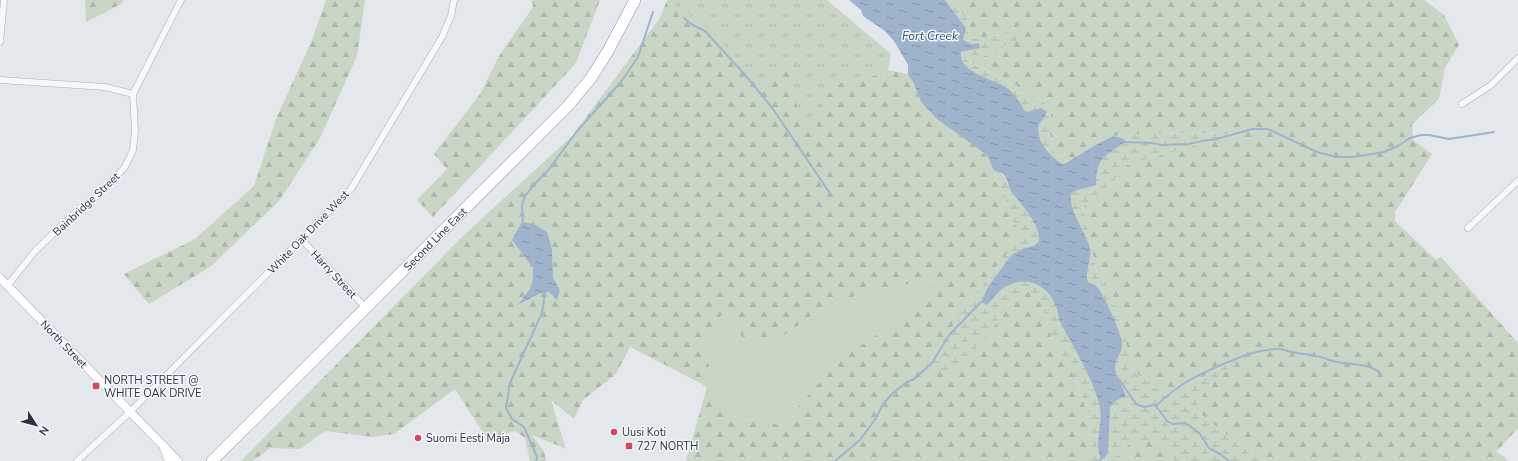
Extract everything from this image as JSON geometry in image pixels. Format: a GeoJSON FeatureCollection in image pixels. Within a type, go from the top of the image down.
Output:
{"type":"FeatureCollection","features":[{"type":"Feature","properties":{"kind":"highway","name":"Second Line East"},"geometry":{"type":"LineString","coordinates":[[212,461],[567,107],[591,78],[608,52],[635,0]]}},
{"type":"Feature","properties":{"kind":"main road","name":"North Street"},"geometry":{"type":"LineString","coordinates":[[0,278],[178,461]]}},
{"type":"Feature","properties":{"kind":"main road"},"geometry":{"type":"LineString","coordinates":[[164,446],[169,461]]}},
{"type":"Feature","properties":{"kind":"street"},"geometry":{"type":"LineString","coordinates":[[0,42],[4,0]]}},
{"type":"Feature","properties":{"kind":"street","name":"Bainbridge Street"},"geometry":{"type":"LineString","coordinates":[[7,286],[36,250],[79,209],[96,197],[125,167],[133,150],[134,94],[181,0]]}},
{"type":"Feature","properties":{"kind":"street","name":"White Oak Drive West"},"geometry":{"type":"LineString","coordinates":[[78,461],[130,412],[351,190],[442,37],[451,16],[454,0]]}},
{"type":"Feature","properties":{"kind":"street"},"geometry":{"type":"LineString","coordinates":[[1462,104],[1491,85],[1518,58]]}},
{"type":"Feature","properties":{"kind":"street"},"geometry":{"type":"LineString","coordinates":[[0,80],[105,87],[134,94]]}},
{"type":"Feature","properties":{"kind":"street"},"geometry":{"type":"LineString","coordinates":[[1468,228],[1518,181]]}},
{"type":"Feature","properties":{"kind":"street","name":"Harry Street"},"geometry":{"type":"LineString","coordinates":[[302,240],[366,308]]}},
{"type":"Feature","properties":{"kind":"green space"},"geometry":{"type":"Polygon","coordinates":[[[85,0],[124,0],[121,4],[86,22],[85,0]]]}},
{"type":"Feature","properties":{"kind":"green space"},"geometry":{"type":"Polygon","coordinates":[[[326,0],[365,0],[357,56],[320,138],[279,201],[210,267],[149,304],[124,274],[195,239],[254,186],[276,119],[312,40],[326,0]]]}},
{"type":"Feature","properties":{"kind":"green space"},"geometry":{"type":"Polygon","coordinates":[[[532,0],[600,0],[576,63],[433,217],[417,200],[447,169],[434,154],[480,94],[499,56],[533,7],[532,0]]]}},
{"type":"Feature","properties":{"kind":"green space"},"geometry":{"type":"Polygon","coordinates":[[[667,0],[719,0],[797,60],[815,138],[820,101],[842,82],[882,74],[888,70],[908,74],[914,84],[921,102],[937,118],[987,155],[1021,236],[982,285],[924,371],[990,332],[1015,296],[1024,291],[1040,296],[1052,339],[1073,373],[1086,409],[1092,445],[1082,461],[686,461],[707,387],[743,421],[759,418],[781,426],[839,360],[907,314],[937,280],[873,289],[823,308],[782,337],[763,343],[744,340],[726,313],[714,320],[704,351],[713,377],[702,384],[630,347],[616,374],[583,400],[574,419],[551,400],[566,449],[532,435],[543,450],[547,461],[530,461],[525,438],[515,431],[487,439],[455,389],[394,434],[373,437],[325,431],[300,449],[270,448],[253,461],[241,461],[464,235],[572,136],[660,18],[667,0]],[[512,240],[533,268],[532,286],[519,305],[539,294],[549,292],[557,299],[560,290],[553,277],[552,249],[512,240]]]}},
{"type":"Feature","properties":{"kind":"green space"},"geometry":{"type":"Polygon","coordinates":[[[671,0],[827,0],[891,54],[888,70],[882,74],[842,82],[820,101],[815,139],[788,89],[797,61],[758,81],[709,28],[673,4],[671,0]]]}},
{"type":"Feature","properties":{"kind":"green space"},"geometry":{"type":"Polygon","coordinates":[[[945,0],[953,0],[968,22],[969,39],[1001,35],[1021,25],[1016,40],[991,54],[968,61],[1026,91],[1052,107],[1049,130],[1055,153],[1067,162],[1114,136],[1149,133],[1236,134],[1127,165],[1111,184],[1083,207],[1097,273],[1111,290],[1134,371],[1166,396],[1239,358],[1206,390],[1194,409],[1261,461],[1174,461],[1159,440],[1130,443],[1112,461],[1082,461],[1092,445],[1086,409],[1073,373],[1052,339],[1040,296],[1025,291],[1015,296],[990,332],[962,365],[946,370],[924,371],[982,285],[1020,236],[994,171],[1003,175],[1008,185],[1041,121],[1048,113],[1026,112],[1010,90],[1001,84],[978,74],[966,65],[962,59],[961,52],[979,48],[979,43],[971,44],[963,40],[966,28],[945,0]]]}},
{"type":"Feature","properties":{"kind":"green space"},"geometry":{"type":"Polygon","coordinates":[[[953,0],[1424,0],[1444,15],[1459,45],[1445,68],[1439,99],[1412,124],[1413,140],[1432,154],[1395,212],[1395,221],[1436,260],[1441,257],[1518,343],[1518,428],[1496,452],[1505,457],[1508,461],[1261,461],[1194,409],[1206,390],[1237,359],[1166,396],[1134,371],[1111,290],[1097,273],[1083,207],[1111,184],[1127,165],[1235,134],[1149,133],[1114,136],[1068,162],[1055,153],[1049,129],[1052,107],[1026,91],[967,60],[991,54],[1021,25],[1001,35],[969,39],[968,22],[953,0]]]}},
{"type":"Feature","properties":{"kind":"green space"},"geometry":{"type":"Polygon","coordinates":[[[937,280],[907,314],[839,360],[781,426],[759,418],[743,421],[702,384],[713,377],[704,351],[714,320],[726,313],[744,340],[782,337],[823,308],[873,289],[937,280]]]}},
{"type":"Feature","properties":{"kind":"green space"},"geometry":{"type":"Polygon","coordinates":[[[1159,440],[1174,461],[1112,461],[1130,443],[1159,440]]]}},
{"type":"Feature","properties":{"kind":"water","name":"Fort Creek"},"geometry":{"type":"Polygon","coordinates":[[[849,0],[945,0],[966,28],[963,40],[971,44],[979,43],[980,48],[961,52],[965,65],[978,74],[1001,84],[1010,90],[1026,112],[1041,108],[1047,112],[1039,125],[1039,136],[1041,142],[1049,153],[1063,164],[1114,136],[1124,139],[1125,142],[1103,158],[1100,162],[1096,185],[1077,190],[1071,194],[1072,208],[1090,248],[1087,274],[1088,282],[1096,286],[1101,292],[1113,316],[1122,340],[1122,348],[1115,368],[1124,390],[1125,397],[1116,401],[1110,408],[1108,452],[1105,458],[1101,459],[1098,447],[1101,413],[1097,396],[1088,373],[1059,320],[1054,301],[1048,293],[1041,287],[1025,281],[1005,287],[987,305],[981,302],[987,289],[1012,255],[1024,248],[1034,246],[1039,241],[1037,228],[1011,191],[1005,176],[1002,173],[994,171],[987,155],[937,119],[921,102],[914,84],[908,74],[908,65],[894,41],[885,31],[863,16],[861,10],[849,0]]]}},
{"type":"Feature","properties":{"kind":"water"},"geometry":{"type":"Polygon","coordinates":[[[522,222],[534,224],[547,232],[552,249],[553,277],[560,290],[557,300],[549,292],[539,294],[518,305],[532,286],[533,268],[512,240],[522,222]]]}},
{"type":"Feature","properties":{"kind":"waterway"},"geometry":{"type":"LineString","coordinates":[[523,224],[522,205],[525,196],[546,173],[578,130],[621,82],[638,57],[653,12]]}},
{"type":"Feature","properties":{"kind":"waterway"},"geometry":{"type":"LineString","coordinates":[[684,18],[691,24],[705,31],[747,77],[773,109],[831,195]]}},
{"type":"Feature","properties":{"kind":"waterway"},"geometry":{"type":"LineString","coordinates":[[1125,142],[1152,143],[1161,145],[1188,144],[1213,140],[1252,129],[1268,129],[1317,152],[1336,157],[1353,157],[1384,152],[1398,146],[1410,138],[1421,135],[1449,139],[1494,132]]}},
{"type":"Feature","properties":{"kind":"waterway"},"geometry":{"type":"LineString","coordinates":[[536,461],[537,457],[524,427],[512,419],[506,408],[510,383],[541,315],[545,291]]}},
{"type":"Feature","properties":{"kind":"waterway"},"geometry":{"type":"LineString","coordinates":[[835,461],[860,440],[876,418],[883,404],[894,392],[907,382],[914,379],[931,364],[950,334],[981,302]]}},
{"type":"Feature","properties":{"kind":"waterway"},"geometry":{"type":"LineString","coordinates":[[1156,406],[1172,392],[1198,375],[1217,366],[1256,352],[1268,350],[1281,349],[1342,363],[1371,367],[1380,373]]}},
{"type":"Feature","properties":{"kind":"waterway","name":"Fort Creek"},"geometry":{"type":"LineString","coordinates":[[1119,379],[1136,404],[1144,407],[1156,406]]}},
{"type":"Feature","properties":{"kind":"waterway","name":"Fort Creek"},"geometry":{"type":"LineString","coordinates":[[1156,406],[1167,421],[1172,424],[1185,423],[1190,426],[1200,434],[1209,448],[1229,461]]}},
{"type":"Feature","properties":{"kind":"place","name":"NORTH STREET @ WHITE OAK DRIVE"},"geometry":{"type":"Point","coordinates":[96,386]}},
{"type":"Feature","properties":{"kind":"place","name":"Uusi Koti"},"geometry":{"type":"Point","coordinates":[614,432]}},
{"type":"Feature","properties":{"kind":"place","name":"Suomi Eesti Maja"},"geometry":{"type":"Point","coordinates":[418,438]}},
{"type":"Feature","properties":{"kind":"place","name":"727 NORTH"},"geometry":{"type":"Point","coordinates":[629,446]}}]}
